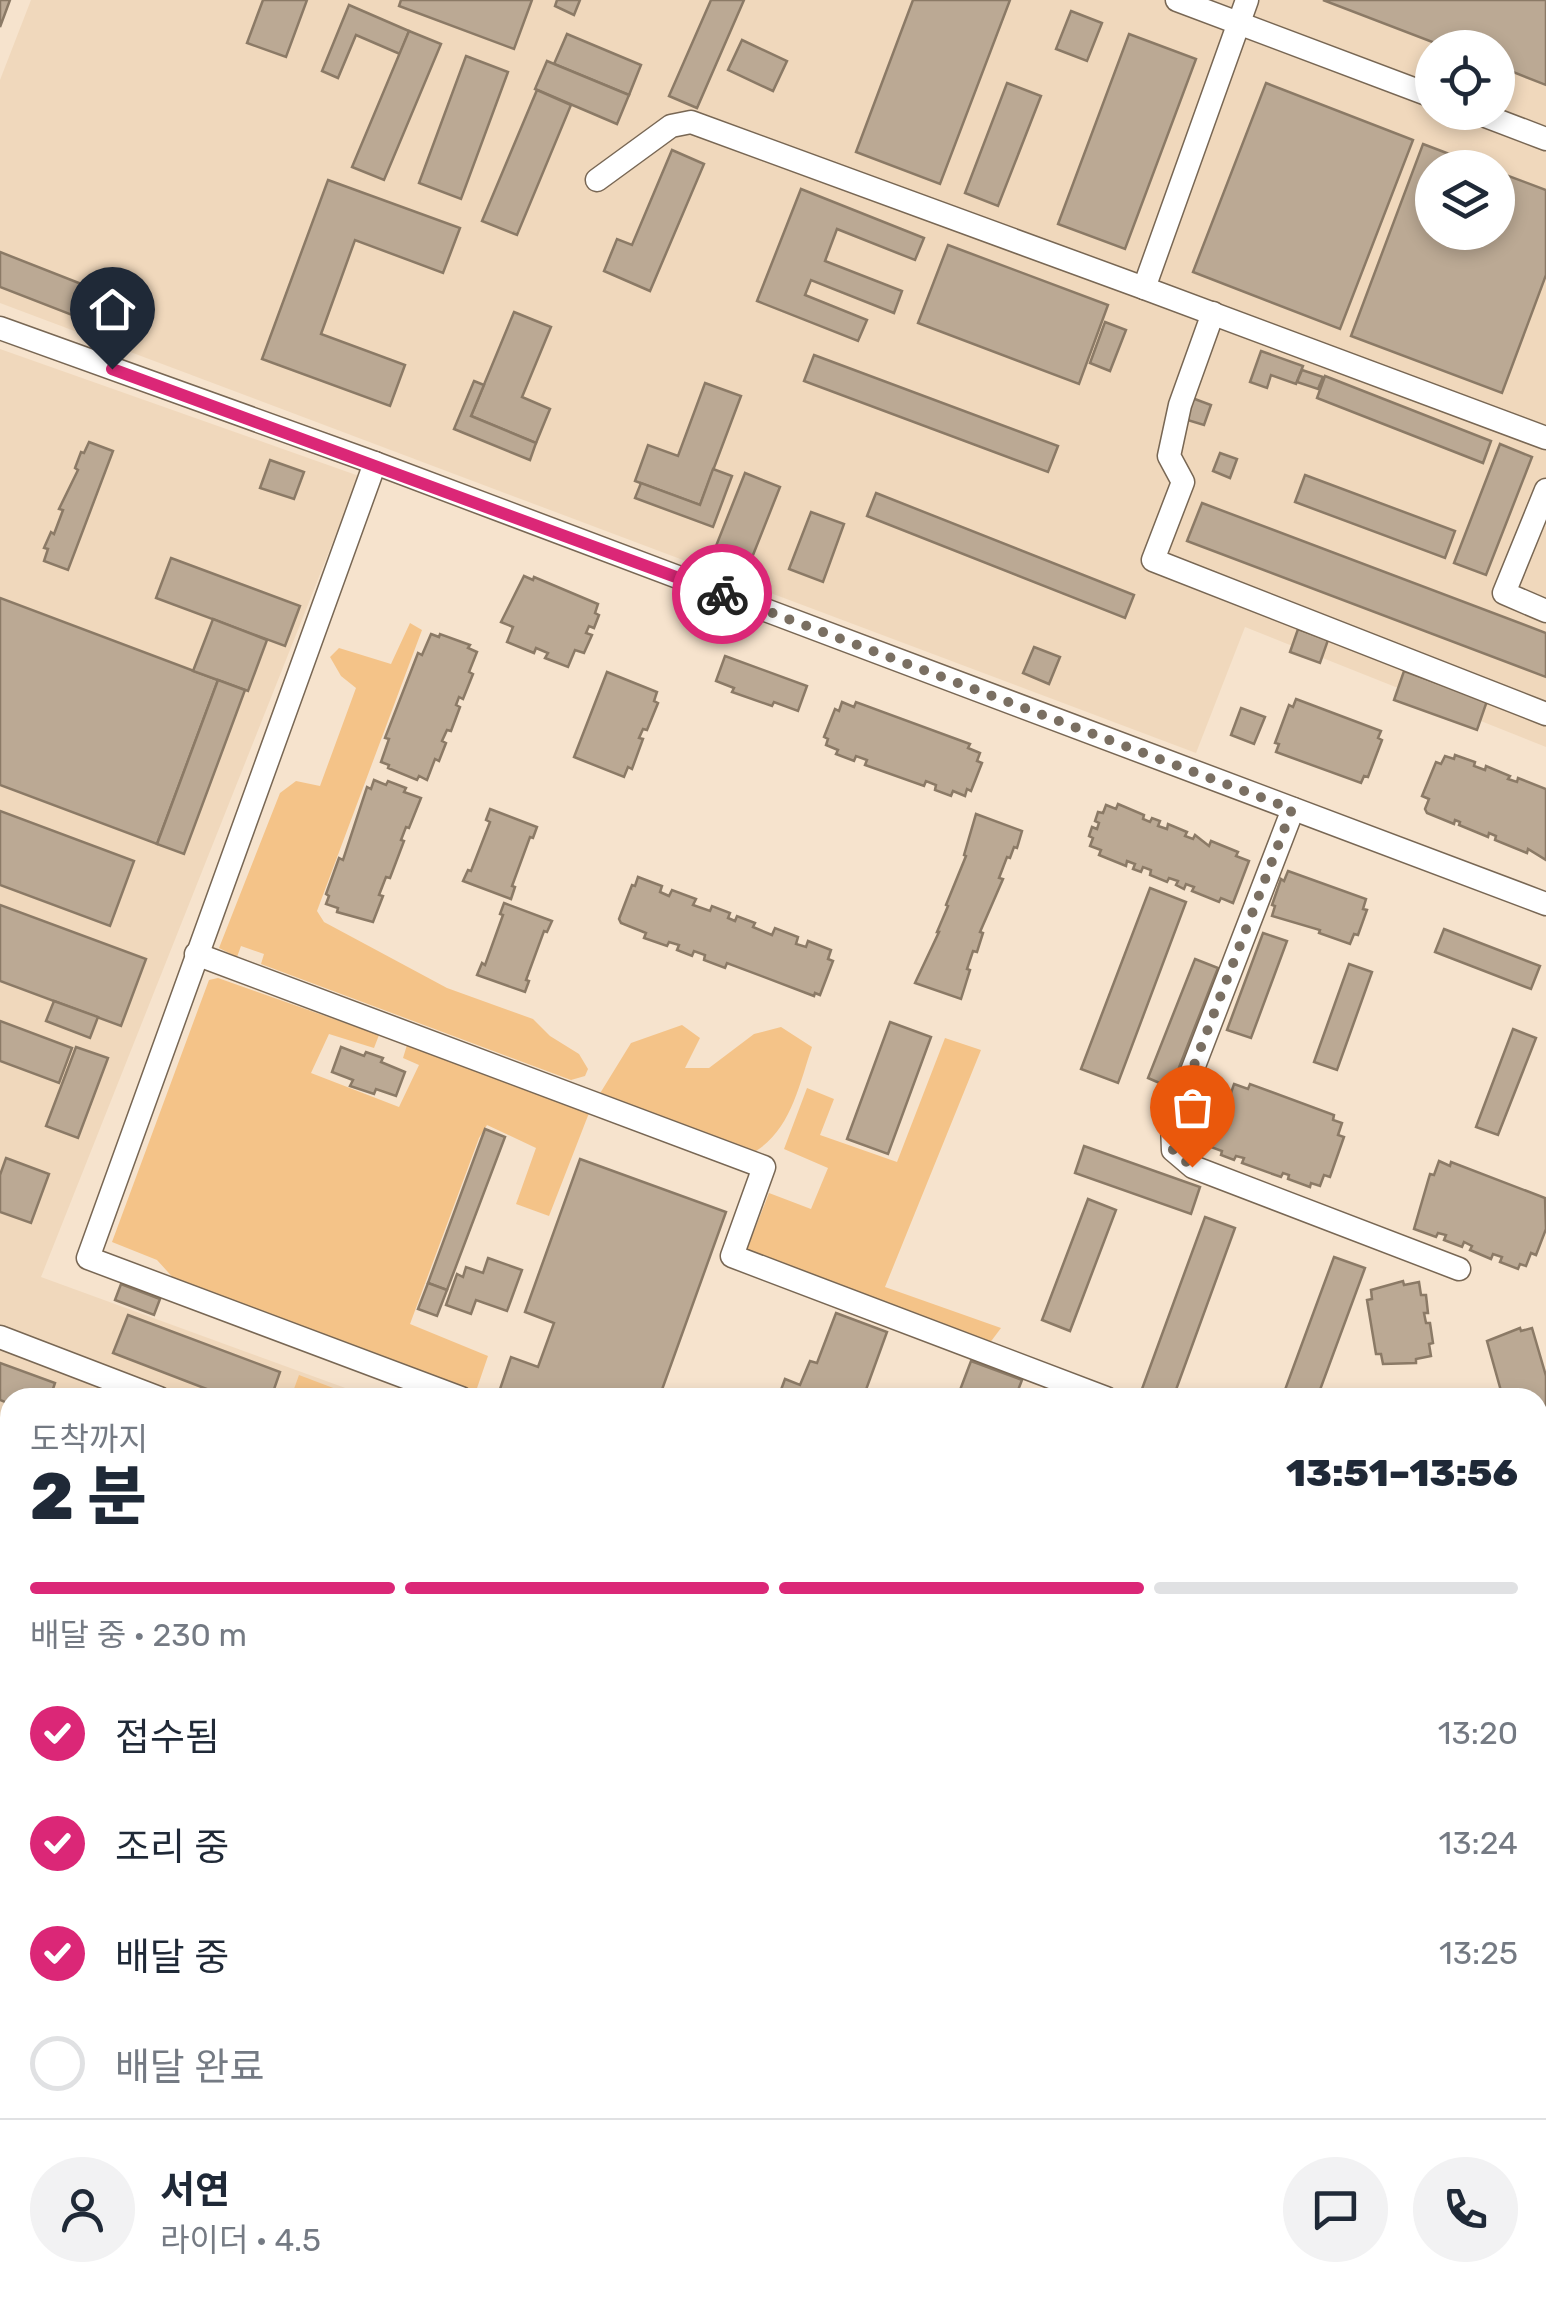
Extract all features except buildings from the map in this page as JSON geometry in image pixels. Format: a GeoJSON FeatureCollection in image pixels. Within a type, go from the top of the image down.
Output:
{"type":"FeatureCollection","features":[{"type":"Feature","properties":{"kind":"street"},"geometry":{"type":"LineString","coordinates":[[1177,0],[1415,90]]}},
{"type":"Feature","properties":{"kind":"street"},"geometry":{"type":"LineString","coordinates":[[1144,288],[1248,0]]}},
{"type":"Feature","properties":{"kind":"street"},"geometry":{"type":"LineString","coordinates":[[597,180],[670,126],[691,122],[1546,438]]}},
{"type":"Feature","properties":{"kind":"street"},"geometry":{"type":"LineString","coordinates":[[1515,127],[1546,139]]}},
{"type":"Feature","properties":{"kind":"street"},"geometry":{"type":"LineString","coordinates":[[1213,313],[1180,406],[1169,456],[1183,482],[1153,560],[1546,714]]}},
{"type":"Feature","properties":{"kind":"street"},"geometry":{"type":"LineString","coordinates":[[0,328],[375,463],[1546,904]]}},
{"type":"Feature","properties":{"kind":"street"},"geometry":{"type":"LineString","coordinates":[[375,463],[88,1258],[434,1388]]}},
{"type":"Feature","properties":{"kind":"street"},"geometry":{"type":"LineString","coordinates":[[1546,490],[1504,593],[1546,610]]}},
{"type":"Feature","properties":{"kind":"street"},"geometry":{"type":"LineString","coordinates":[[1292,809],[1172,1123],[1173,1150],[1192,1167],[1460,1269]]}},
{"type":"Feature","properties":{"kind":"street"},"geometry":{"type":"LineString","coordinates":[[196,954],[764,1167],[732,1256],[1080,1388]]}},
{"type":"Feature","properties":{"kind":"street"},"geometry":{"type":"LineString","coordinates":[[0,1338],[132,1388]]}},
{"type":"Feature","properties":{"kind":"shaded area"},"geometry":{"type":"Polygon","coordinates":[[[31,0],[1546,0],[1546,747],[1245,627],[1196,753],[0,303],[0,80],[31,0]]]}},
{"type":"Feature","properties":{"kind":"shaded area"},"geometry":{"type":"Polygon","coordinates":[[[0,349],[359,476],[41,1277],[345,1388],[0,1388],[0,349]]]}},
{"type":"Feature","properties":{"kind":"shaded area"},"geometry":{"type":"Polygon","coordinates":[[[410,623],[422,630],[317,911],[324,922],[447,988],[533,1019],[550,1036],[579,1054],[588,1069],[585,1076],[571,1080],[261,964],[264,954],[241,946],[237,957],[219,948],[280,793],[296,781],[320,786],[356,688],[341,676],[330,657],[339,648],[391,664],[410,623]]]}},
{"type":"Feature","properties":{"kind":"shaded area"},"geometry":{"type":"Polygon","coordinates":[[[218,978],[379,1035],[374,1048],[329,1034],[311,1073],[399,1107],[419,1065],[403,1058],[407,1045],[589,1113],[549,1216],[516,1204],[536,1148],[487,1125],[479,1138],[410,1324],[488,1356],[477,1388],[459,1388],[177,1282],[157,1260],[112,1242],[209,980],[218,978]]]}},
{"type":"Feature","properties":{"kind":"shaded area"},"geometry":{"type":"Polygon","coordinates":[[[682,1025],[700,1038],[685,1068],[709,1068],[754,1034],[781,1027],[812,1047],[786,1118],[756,1151],[599,1095],[631,1043],[682,1025]]]}},
{"type":"Feature","properties":{"kind":"shaded area"},"geometry":{"type":"Polygon","coordinates":[[[945,1038],[981,1050],[885,1287],[1001,1328],[989,1344],[745,1254],[769,1193],[811,1209],[828,1168],[784,1149],[807,1088],[834,1099],[820,1135],[897,1162],[945,1038]]]}},
{"type":"Feature","properties":{"kind":"shaded area"},"geometry":{"type":"Polygon","coordinates":[[[299,1375],[333,1388],[294,1388],[299,1375]]]}},
{"type":"Feature","properties":{"kind":"way so far"},"geometry":{"type":"LineString","coordinates":[[722,594],[1292,809],[1172,1123],[1173,1150],[1192,1167]]}},
{"type":"Feature","properties":{"kind":"route"},"geometry":{"type":"LineString","coordinates":[[112,369],[722,594]]}}]}
